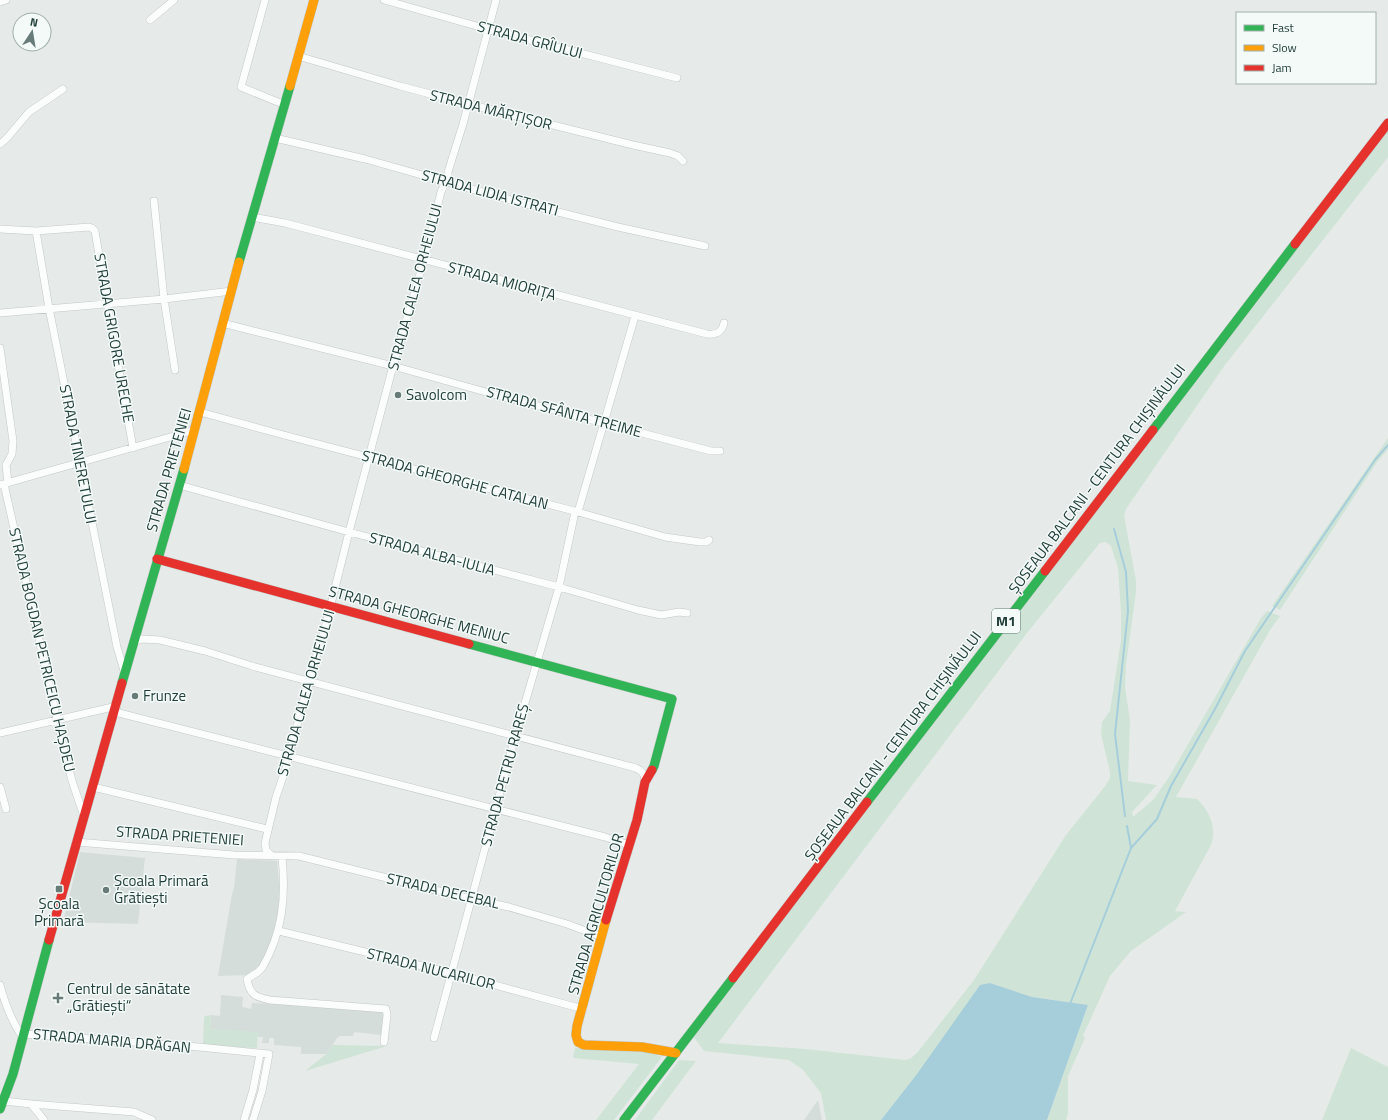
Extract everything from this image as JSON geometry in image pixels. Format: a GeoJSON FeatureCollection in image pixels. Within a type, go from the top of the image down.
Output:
{"type":"FeatureCollection","features":[{"type":"Feature","properties":{"kind":"main road","name":"STRADA PRIETENIEI"},"geometry":{"type":"LineString","coordinates":[[2,1105],[23,1036],[76,842],[116,709],[157,559],[195,430],[222,323],[314,0]]}},
{"type":"Feature","properties":{"kind":"main road","name":"ȘOSEAUA BALCANI - CENTURA CHIȘINĂULUI"},"geometry":{"type":"LineString","coordinates":[[624,1120],[1388,123]]}},
{"type":"Feature","properties":{"kind":"main road","name":"STRADA GHEORGHE MENIUC"},"geometry":{"type":"LineString","coordinates":[[157,559],[672,699]]}},
{"type":"Feature","properties":{"kind":"main road","name":"STRADA AGRICULTORILOR"},"geometry":{"type":"LineString","coordinates":[[672,699],[654,766],[645,782],[637,820],[602,937],[577,1026],[576,1035],[578,1042],[584,1045],[650,1048],[676,1053]]}},
{"type":"Feature","properties":{"kind":"street"},"geometry":{"type":"LineString","coordinates":[[0,2],[6,0]]}},
{"type":"Feature","properties":{"kind":"street"},"geometry":{"type":"LineString","coordinates":[[150,20],[174,0]]}},
{"type":"Feature","properties":{"kind":"street"},"geometry":{"type":"LineString","coordinates":[[265,0],[241,87],[285,105]]}},
{"type":"Feature","properties":{"kind":"street","name":"STRADA GRÎULUI"},"geometry":{"type":"LineString","coordinates":[[384,0],[487,29],[677,78]]}},
{"type":"Feature","properties":{"kind":"street","name":"STRADA CALEA ORHEIULUI"},"geometry":{"type":"LineString","coordinates":[[272,856],[266,850],[265,843],[267,829],[276,797],[286,771],[288,757],[331,606],[393,366],[424,260],[441,192],[447,181],[448,172],[496,0]]}},
{"type":"Feature","properties":{"kind":"street","name":"STRADA MĂRȚIȘOR"},"geometry":{"type":"LineString","coordinates":[[298,56],[468,104],[670,153],[678,156],[683,161]]}},
{"type":"Feature","properties":{"kind":"street"},"geometry":{"type":"LineString","coordinates":[[0,144],[29,112],[63,89]]}},
{"type":"Feature","properties":{"kind":"street","name":"STRADA LIDIA ISTRATI"},"geometry":{"type":"LineString","coordinates":[[275,138],[365,159],[518,202],[618,227],[705,246]]}},
{"type":"Feature","properties":{"kind":"street"},"geometry":{"type":"LineString","coordinates":[[154,201],[164,299],[175,370]]}},
{"type":"Feature","properties":{"kind":"street","name":"STRADA MIORIȚA"},"geometry":{"type":"LineString","coordinates":[[252,217],[284,223],[707,334],[716,334],[721,331],[724,323]]}},
{"type":"Feature","properties":{"kind":"street","name":"STRADA GRIGORE URECHE"},"geometry":{"type":"LineString","coordinates":[[36,231],[89,228],[94,229],[95,231],[133,448]]}},
{"type":"Feature","properties":{"kind":"street"},"geometry":{"type":"LineString","coordinates":[[0,229],[36,231]]}},
{"type":"Feature","properties":{"kind":"street","name":"STRADA TINERETULUI"},"geometry":{"type":"LineString","coordinates":[[36,231],[49,308],[117,647],[125,676]]}},
{"type":"Feature","properties":{"kind":"street"},"geometry":{"type":"LineString","coordinates":[[0,313],[164,299],[232,291]]}},
{"type":"Feature","properties":{"kind":"street","name":"STRADA PETRU RAREȘ"},"geometry":{"type":"LineString","coordinates":[[434,1038],[536,662],[559,587],[576,512],[588,480],[603,422],[635,316]]}},
{"type":"Feature","properties":{"kind":"street","name":"STRADA SFÂNTA TREIME"},"geometry":{"type":"LineString","coordinates":[[222,323],[393,366],[500,396],[711,451],[720,451]]}},
{"type":"Feature","properties":{"kind":"street","name":"STRADA BOGDAN PETRICEICU HAȘDEU"},"geometry":{"type":"LineString","coordinates":[[0,348],[13,441],[12,454],[6,466],[4,484],[57,720],[73,784],[84,816]]}},
{"type":"Feature","properties":{"kind":"street","name":"STRADA GHEORGHE CATALAN"},"geometry":{"type":"LineString","coordinates":[[200,412],[576,512],[664,537],[700,542],[706,542],[709,540]]}},
{"type":"Feature","properties":{"kind":"street"},"geometry":{"type":"LineString","coordinates":[[4,484],[195,430]]}},
{"type":"Feature","properties":{"kind":"street","name":"STRADA ALBA-IULIA"},"geometry":{"type":"LineString","coordinates":[[179,485],[349,532],[559,587],[638,610],[661,615],[679,612],[687,613]]}},
{"type":"Feature","properties":{"kind":"street"},"geometry":{"type":"LineString","coordinates":[[134,641],[142,639],[160,640],[205,651],[252,666],[636,768],[643,773],[645,782]]}},
{"type":"Feature","properties":{"kind":"street"},"geometry":{"type":"LineString","coordinates":[[0,733],[116,709],[288,757],[605,837],[629,845]]}},
{"type":"Feature","properties":{"kind":"street"},"geometry":{"type":"LineString","coordinates":[[0,787],[6,808]]}},
{"type":"Feature","properties":{"kind":"street"},"geometry":{"type":"LineString","coordinates":[[93,787],[267,829]]}},
{"type":"Feature","properties":{"kind":"street","name":"STRADA PRIETENIEI"},"geometry":{"type":"LineString","coordinates":[[76,842],[202,853],[282,857]]}},
{"type":"Feature","properties":{"kind":"street","name":"STRADA DECEBAL"},"geometry":{"type":"LineString","coordinates":[[282,857],[300,856],[525,912],[567,924],[602,937]]}},
{"type":"Feature","properties":{"kind":"street"},"geometry":{"type":"LineString","coordinates":[[282,857],[283,889],[279,931],[262,968],[247,979],[249,989],[259,998],[386,1009],[387,1015],[384,1042]]}},
{"type":"Feature","properties":{"kind":"street","name":"STRADA NUCARILOR"},"geometry":{"type":"LineString","coordinates":[[279,931],[451,973],[583,1009]]}},
{"type":"Feature","properties":{"kind":"street"},"geometry":{"type":"LineString","coordinates":[[0,985],[6,1005],[16,1027],[23,1036]]}},
{"type":"Feature","properties":{"kind":"street","name":"STRADA MARIA DRĂGAN"},"geometry":{"type":"LineString","coordinates":[[23,1036],[268,1054],[262,1091],[253,1120]]}},
{"type":"Feature","properties":{"kind":"street"},"geometry":{"type":"LineString","coordinates":[[244,1120],[253,1090],[260,1054]]}},
{"type":"Feature","properties":{"kind":"street"},"geometry":{"type":"LineString","coordinates":[[2,1105],[31,1104],[134,1112],[152,1120]]}},
{"type":"Feature","properties":{"kind":"street"},"geometry":{"type":"LineString","coordinates":[[31,1104],[44,1120]]}},
{"type":"Feature","properties":{"kind":"shaded area","name":"Școala Primară Grătiești"},"geometry":{"type":"Polygon","coordinates":[[[80,852],[145,858],[138,924],[63,922],[80,852]]]}},
{"type":"Feature","properties":{"kind":"shaded area"},"geometry":{"type":"Polygon","coordinates":[[[237,859],[277,861],[280,893],[276,928],[271,944],[261,965],[248,975],[218,976],[234,888],[237,859]]]}},
{"type":"Feature","properties":{"kind":"shaded area"},"geometry":{"type":"Polygon","coordinates":[[[221,995],[243,997],[242,1007],[251,1009],[252,1003],[385,1012],[382,1035],[354,1032],[353,1036],[340,1036],[337,1038],[327,1054],[301,1054],[301,1047],[274,1045],[274,1038],[269,1038],[269,1043],[262,1043],[263,1037],[258,1037],[258,1033],[210,1029],[211,1015],[220,1016],[221,995]]]}},
{"type":"Feature","properties":{"kind":"shaded area"},"geometry":{"type":"Polygon","coordinates":[[[818,1100],[822,1120],[804,1120],[818,1100]]]}},
{"type":"Feature","properties":{"kind":"green space"},"geometry":{"type":"Polygon","coordinates":[[[1388,128],[1388,157],[1225,365],[1126,509],[1124,515],[1136,581],[1136,592],[1126,665],[1125,687],[1130,720],[1128,781],[1157,785],[1132,812],[1133,817],[1153,800],[1169,777],[1261,618],[1267,611],[1280,616],[1270,630],[1176,797],[1197,799],[1206,809],[1213,828],[1210,847],[1175,911],[1186,912],[1131,951],[1110,976],[1083,1036],[1085,1038],[1068,1076],[1068,1114],[1066,1120],[1047,1120],[1088,1005],[1032,997],[990,983],[881,1120],[826,1120],[821,1093],[803,1070],[789,1060],[704,1051],[693,1036],[1388,128]],[[1106,542],[1100,543],[1027,633],[718,1043],[806,1049],[905,1060],[911,1058],[917,1053],[974,980],[1066,835],[1110,778],[1110,772],[1101,734],[1102,722],[1110,711],[1121,640],[1118,568],[1111,546],[1106,542]]]}},
{"type":"Feature","properties":{"kind":"green space"},"geometry":{"type":"Polygon","coordinates":[[[1388,438],[1388,449],[1377,462],[1280,610],[1272,606],[1388,438]]]}},
{"type":"Feature","properties":{"kind":"green space"},"geometry":{"type":"Polygon","coordinates":[[[211,1015],[210,1029],[258,1032],[257,1048],[203,1045],[204,1019],[205,1016],[211,1015]]]}},
{"type":"Feature","properties":{"kind":"green space"},"geometry":{"type":"Polygon","coordinates":[[[333,1045],[387,1046],[305,1071],[327,1054],[333,1045]]]}},
{"type":"Feature","properties":{"kind":"green space"},"geometry":{"type":"Polygon","coordinates":[[[575,1048],[649,1052],[662,1057],[614,1120],[596,1120],[639,1064],[573,1058],[575,1048]]]}},
{"type":"Feature","properties":{"kind":"green space"},"geometry":{"type":"Polygon","coordinates":[[[1351,1048],[1388,1067],[1388,1120],[1322,1120],[1351,1048]]]}},
{"type":"Feature","properties":{"kind":"green space"},"geometry":{"type":"Polygon","coordinates":[[[679,1060],[696,1061],[652,1120],[635,1120],[679,1060]]]}},
{"type":"Feature","properties":{"kind":"water"},"geometry":{"type":"Polygon","coordinates":[[[990,983],[1032,997],[1088,1005],[1047,1120],[881,1120],[917,1074],[980,985],[990,983]]]}},
{"type":"Feature","properties":{"kind":"waterway"},"geometry":{"type":"LineString","coordinates":[[1070,1004],[1131,848],[1157,819],[1171,786],[1215,709],[1245,651],[1375,460],[1388,445]]}},
{"type":"Feature","properties":{"kind":"waterway"},"geometry":{"type":"LineString","coordinates":[[1114,529],[1126,572],[1128,611],[1115,734],[1125,816]]}},
{"type":"Feature","properties":{"kind":"waterway"},"geometry":{"type":"LineString","coordinates":[[1127,826],[1131,848]]}},
{"type":"Feature","properties":{"kind":"traffic: fast"},"geometry":{"type":"LineString","coordinates":[[239,262],[290,86]]}},
{"type":"Feature","properties":{"kind":"traffic: fast"},"geometry":{"type":"LineString","coordinates":[[1153,430],[1295,244]]}},
{"type":"Feature","properties":{"kind":"traffic: fast"},"geometry":{"type":"LineString","coordinates":[[122,683],[184,469]]}},
{"type":"Feature","properties":{"kind":"traffic: fast"},"geometry":{"type":"LineString","coordinates":[[867,802],[1045,571]]}},
{"type":"Feature","properties":{"kind":"traffic: fast"},"geometry":{"type":"LineString","coordinates":[[469,644],[672,699],[652,770]]}},
{"type":"Feature","properties":{"kind":"traffic: fast"},"geometry":{"type":"LineString","coordinates":[[0,1109],[13,1074],[49,940]]}},
{"type":"Feature","properties":{"kind":"traffic: fast"},"geometry":{"type":"LineString","coordinates":[[624,1120],[733,978]]}},
{"type":"Feature","properties":{"kind":"traffic: slow"},"geometry":{"type":"LineString","coordinates":[[290,86],[314,0]]}},
{"type":"Feature","properties":{"kind":"traffic: slow"},"geometry":{"type":"LineString","coordinates":[[184,469],[239,262]]}},
{"type":"Feature","properties":{"kind":"traffic: slow"},"geometry":{"type":"LineString","coordinates":[[606,920],[577,1026],[576,1035],[578,1042],[584,1045],[642,1047],[676,1053]]}},
{"type":"Feature","properties":{"kind":"traffic: jam"},"geometry":{"type":"LineString","coordinates":[[1295,244],[1388,123]]}},
{"type":"Feature","properties":{"kind":"traffic: jam"},"geometry":{"type":"LineString","coordinates":[[1045,571],[1153,430]]}},
{"type":"Feature","properties":{"kind":"traffic: jam"},"geometry":{"type":"LineString","coordinates":[[157,559],[469,644]]}},
{"type":"Feature","properties":{"kind":"traffic: jam"},"geometry":{"type":"LineString","coordinates":[[49,940],[122,683]]}},
{"type":"Feature","properties":{"kind":"traffic: jam"},"geometry":{"type":"LineString","coordinates":[[606,920],[637,820],[645,782],[652,770]]}},
{"type":"Feature","properties":{"kind":"traffic: jam"},"geometry":{"type":"LineString","coordinates":[[733,978],[867,802]]}},
{"type":"Feature","properties":{"kind":"place","name":"Savolcom"},"geometry":{"type":"Point","coordinates":[398,395]}},
{"type":"Feature","properties":{"kind":"place","name":"Frunze"},"geometry":{"type":"Point","coordinates":[135,696]}},
{"type":"Feature","properties":{"kind":"place","name":"Școala Primară"},"geometry":{"type":"Point","coordinates":[59,889]}},
{"type":"Feature","properties":{"kind":"place","name":"Școala Primară Grătiești"},"geometry":{"type":"Point","coordinates":[106,890]}},
{"type":"Feature","properties":{"kind":"place","name":"Centrul de sănătate „Grătiești“"},"geometry":{"type":"Point","coordinates":[58,998]}}]}
